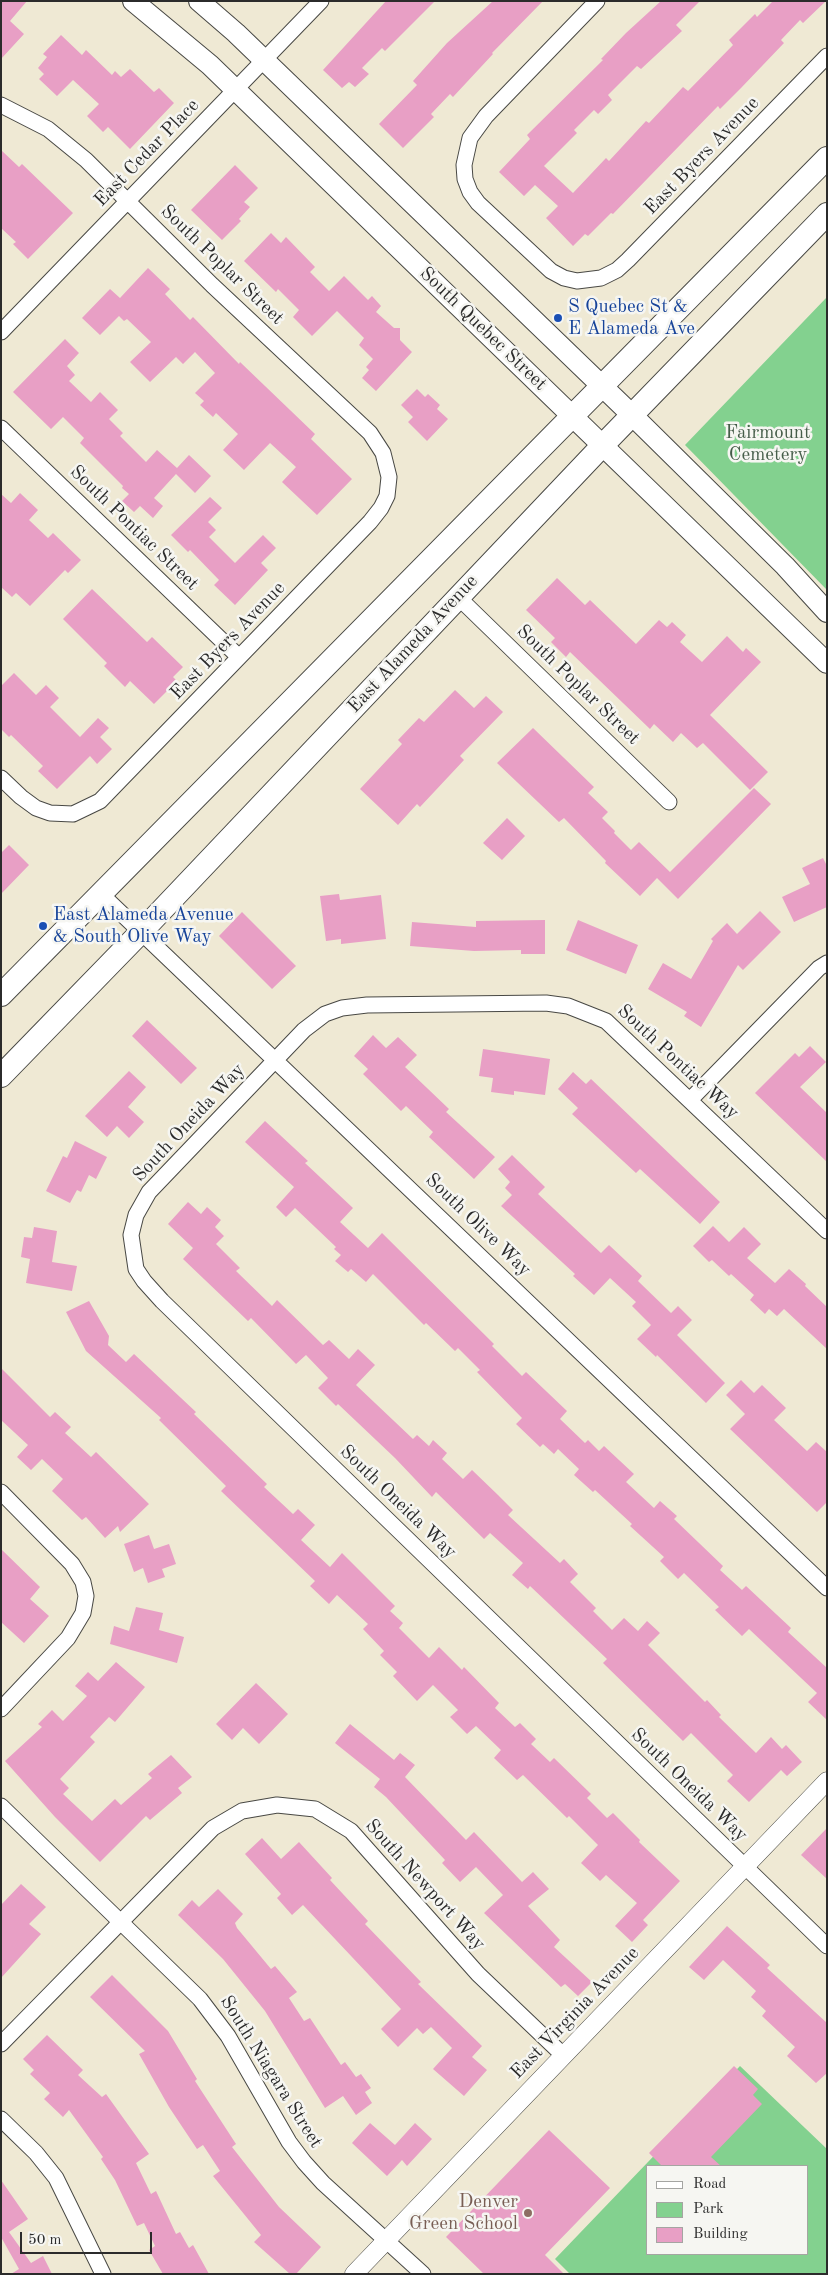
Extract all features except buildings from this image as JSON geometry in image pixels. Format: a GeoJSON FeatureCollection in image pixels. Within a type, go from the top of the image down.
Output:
{"type":"FeatureCollection","features":[{"type":"Feature","properties":{"kind":"main road","name":"South Quebec Street"},"geometry":{"type":"LineString","coordinates":[[133,1],[187,45],[235,90],[827,663]]}},
{"type":"Feature","properties":{"kind":"main road"},"geometry":{"type":"LineString","coordinates":[[199,1],[264,60],[632,415],[785,566],[827,612]]}},
{"type":"Feature","properties":{"kind":"main road"},"geometry":{"type":"LineString","coordinates":[[1,995],[827,158]]}},
{"type":"Feature","properties":{"kind":"main road","name":"East Alameda Avenue"},"geometry":{"type":"LineString","coordinates":[[1,1076],[141,932],[602,446],[827,214]]}},
{"type":"Feature","properties":{"kind":"street","name":"East Cedar Place"},"geometry":{"type":"LineString","coordinates":[[1,332],[321,1]]}},
{"type":"Feature","properties":{"kind":"street","name":"East Byers Avenue"},"geometry":{"type":"LineString","coordinates":[[588,4],[486,116],[470,138],[466,151],[465,179],[470,192],[478,203],[538,260],[564,278],[577,281],[601,278],[628,260],[827,56]]}},
{"type":"Feature","properties":{"kind":"street","name":"South Poplar Street"},"geometry":{"type":"LineString","coordinates":[[1,105],[31,119],[61,138],[128,201],[212,285],[370,433],[384,453],[389,477]]}},
{"type":"Feature","properties":{"kind":"street","name":"South Pontiac Street"},"geometry":{"type":"LineString","coordinates":[[1,428],[239,657]]}},
{"type":"Feature","properties":{"kind":"street","name":"East Byers Avenue"},"geometry":{"type":"LineString","coordinates":[[1,778],[36,808],[50,813],[73,814],[90,807],[110,792],[370,522],[381,508],[387,496],[389,477]]}},
{"type":"Feature","properties":{"kind":"street","name":"South Poplar Street"},"geometry":{"type":"LineString","coordinates":[[458,597],[669,802]]}},
{"type":"Feature","properties":{"kind":"street","name":"South Olive Way"},"geometry":{"type":"LineString","coordinates":[[100,893],[276,1059],[827,1588]]}},
{"type":"Feature","properties":{"kind":"street"},"geometry":{"type":"LineString","coordinates":[[690,1100],[827,963]]}},
{"type":"Feature","properties":{"kind":"street","name":"South Pontiac Way"},"geometry":{"type":"LineString","coordinates":[[276,1059],[317,1019],[342,1008],[368,1005],[546,1003],[568,1006],[606,1021],[827,1230]]}},
{"type":"Feature","properties":{"kind":"street","name":"South Oneida Way"},"geometry":{"type":"LineString","coordinates":[[276,1059],[149,1192],[136,1215],[131,1235],[136,1269],[162,1301],[827,1946]]}},
{"type":"Feature","properties":{"kind":"street"},"geometry":{"type":"LineString","coordinates":[[1,1492],[69,1559],[82,1582],[86,1596],[83,1613],[68,1638],[1,1708]]}},
{"type":"Feature","properties":{"kind":"street","name":"East Virginia Avenue"},"geometry":{"type":"LineString","coordinates":[[354,2274],[827,1781]]}},
{"type":"Feature","properties":{"kind":"street","name":"South Niagara Street"},"geometry":{"type":"LineString","coordinates":[[1,1806],[194,1993],[214,2015],[289,2142],[308,2167],[423,2274]]}},
{"type":"Feature","properties":{"kind":"street","name":"South Newport Way"},"geometry":{"type":"LineString","coordinates":[[1,2044],[201,1838],[224,1820],[260,1806],[298,1806],[315,1809],[339,1822],[359,1838],[478,1974],[564,2056]]}},
{"type":"Feature","properties":{"kind":"street"},"geometry":{"type":"LineString","coordinates":[[1,2119],[36,2153],[56,2178],[103,2274]]}},
{"type":"Feature","properties":{"kind":"green space","name":"Fairmount Cemetery"},"geometry":{"type":"Polygon","coordinates":[[[827,297],[827,590],[685,445],[827,297]]]}},
{"type":"Feature","properties":{"kind":"green space"},"geometry":{"type":"Polygon","coordinates":[[[740,2066],[827,2149],[827,2274],[570,2274],[555,2259],[740,2066]]]}},
{"type":"Feature","properties":{"kind":"place","name":"S Quebec St & E Alameda Ave"},"geometry":{"type":"Point","coordinates":[558,318]}},
{"type":"Feature","properties":{"kind":"place","name":"East Alameda Avenue & South Olive Way"},"geometry":{"type":"Point","coordinates":[43,926]}},
{"type":"Feature","properties":{"kind":"place","name":"Denver Green School"},"geometry":{"type":"Point","coordinates":[528,2213]}}]}
